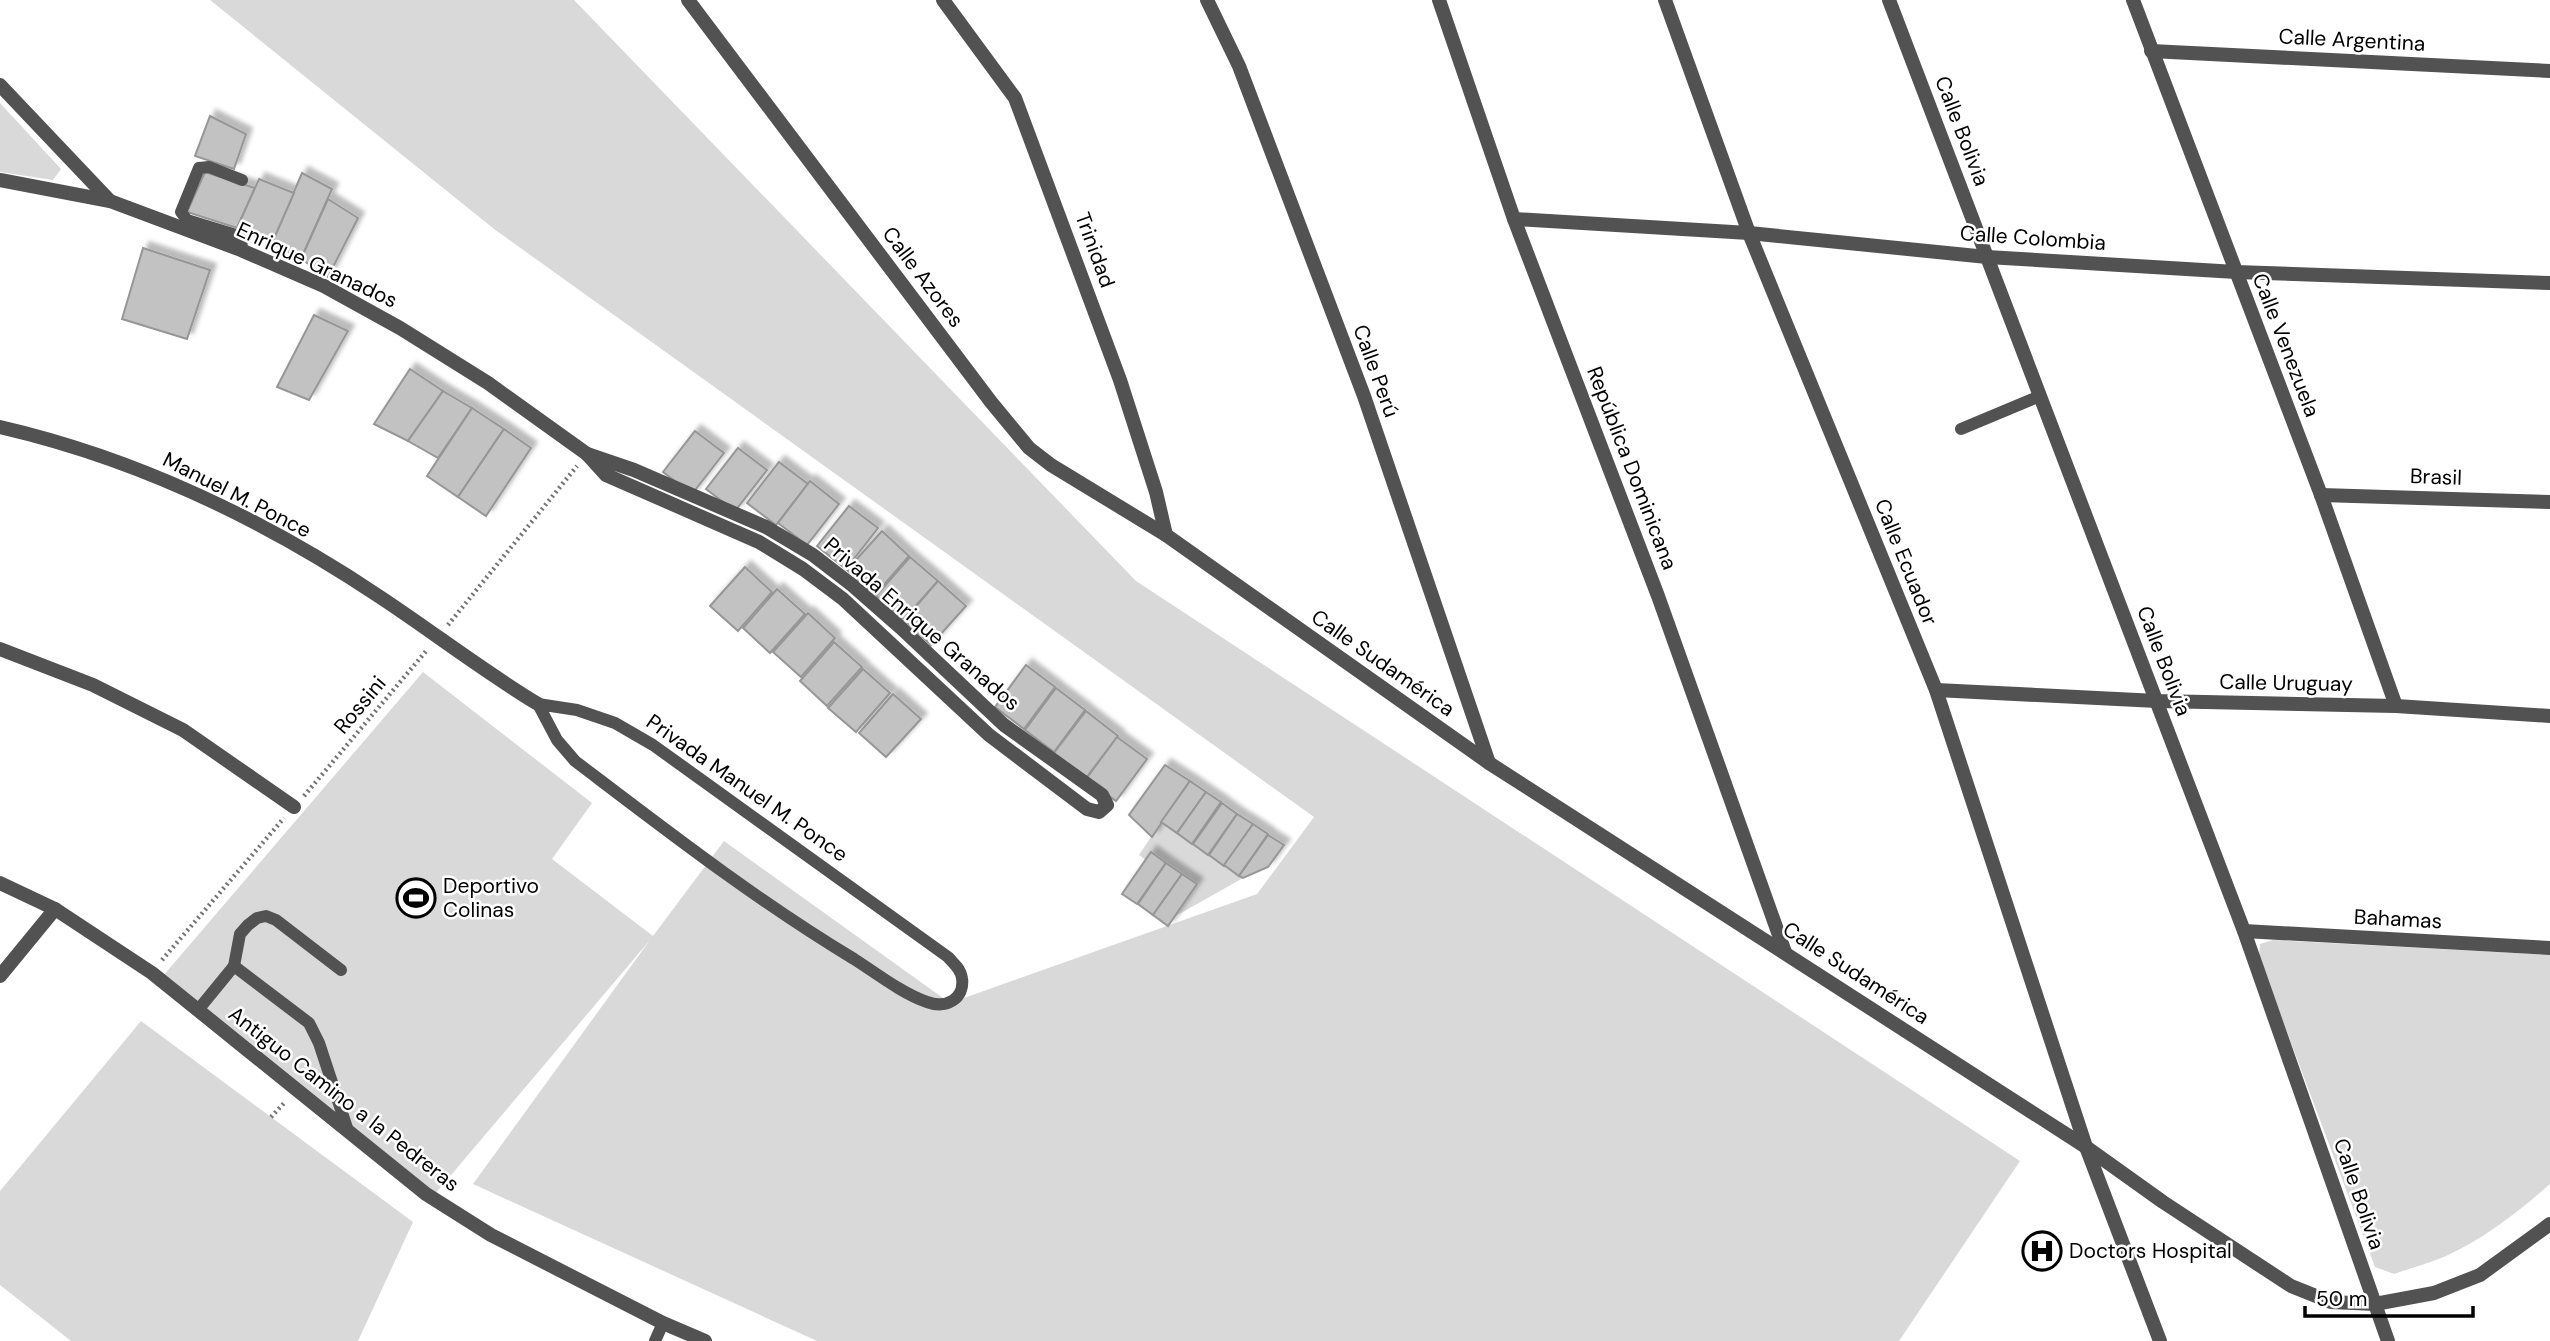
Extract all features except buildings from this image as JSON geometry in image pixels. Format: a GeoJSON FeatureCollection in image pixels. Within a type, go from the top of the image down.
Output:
{"type":"FeatureCollection","features":[{"type":"Feature","properties":{"kind":"street","name":"Calle Azores"},"geometry":{"type":"LineString","coordinates":[[688,0],[982,391],[1029,448],[1051,465],[1166,534]]}},
{"type":"Feature","properties":{"kind":"street","name":"Trinidad"},"geometry":{"type":"LineString","coordinates":[[943,0],[1014,98],[1120,380],[1156,492],[1166,534]]}},
{"type":"Feature","properties":{"kind":"street","name":"Calle Perú"},"geometry":{"type":"LineString","coordinates":[[1207,0],[1239,66],[1364,396],[1489,763]]}},
{"type":"Feature","properties":{"kind":"street","name":"República Dominicana"},"geometry":{"type":"LineString","coordinates":[[1439,0],[1514,219],[1658,596],[1785,952]]}},
{"type":"Feature","properties":{"kind":"street","name":"Calle Ecuador"},"geometry":{"type":"LineString","coordinates":[[1665,0],[1749,233],[1936,690],[2086,1147],[2160,1341]]}},
{"type":"Feature","properties":{"kind":"street","name":"Calle Bolivia"},"geometry":{"type":"LineString","coordinates":[[1889,0],[2244,931],[2388,1341]]}},
{"type":"Feature","properties":{"kind":"street","name":"Calle Venezuela"},"geometry":{"type":"LineString","coordinates":[[2133,0],[2321,495],[2396,706]]}},
{"type":"Feature","properties":{"kind":"street","name":"Calle Argentina"},"geometry":{"type":"LineString","coordinates":[[2151,51],[2550,71]]}},
{"type":"Feature","properties":{"kind":"street"},"geometry":{"type":"LineString","coordinates":[[0,85],[110,201]]}},
{"type":"Feature","properties":{"kind":"street","name":"Enrique Granados"},"geometry":{"type":"LineString","coordinates":[[0,180],[110,201],[241,250],[324,286],[400,328],[488,383],[587,454]]}},
{"type":"Feature","properties":{"kind":"street","name":"Calle Colombia"},"geometry":{"type":"LineString","coordinates":[[1514,219],[1749,233],[1987,257],[2236,272],[2550,283]]}},
{"type":"Feature","properties":{"kind":"street","name":"Manuel M. Ponce"},"geometry":{"type":"LineString","coordinates":[[0,427],[146,472],[269,530],[379,596],[438,638]]}},
{"type":"Feature","properties":{"kind":"street","name":"Privada Enrique Granados"},"geometry":{"type":"LineString","coordinates":[[587,454],[634,470],[766,527],[813,555],[881,611],[1004,725],[1102,795],[1107,805],[1099,812],[1087,809],[989,735],[843,599],[803,569],[759,542],[606,475],[587,454]]}},
{"type":"Feature","properties":{"kind":"street","name":"Brasil"},"geometry":{"type":"LineString","coordinates":[[2321,495],[2550,502]]}},
{"type":"Feature","properties":{"kind":"street","name":"Calle Sudamérica"},"geometry":{"type":"LineString","coordinates":[[1166,534],[1489,763],[2086,1147],[2163,1202],[2291,1286],[2331,1302],[2375,1304],[2434,1293],[2480,1275],[2550,1224]]}},
{"type":"Feature","properties":{"kind":"street","name":"Privada Manuel M. Ponce"},"geometry":{"type":"LineString","coordinates":[[438,638],[485,672],[538,704]]}},
{"type":"Feature","properties":{"kind":"street"},"geometry":{"type":"LineString","coordinates":[[0,649],[93,685],[183,730],[294,807]]}},
{"type":"Feature","properties":{"kind":"street","name":"Calle Uruguay"},"geometry":{"type":"LineString","coordinates":[[1936,690],[2157,701],[2396,706],[2550,716]]}},
{"type":"Feature","properties":{"kind":"street","name":"Antiguo Camino a la Pedreras"},"geometry":{"type":"LineString","coordinates":[[0,883],[55,909],[152,973],[426,1194],[491,1235],[663,1323],[705,1341]]}},
{"type":"Feature","properties":{"kind":"street"},"geometry":{"type":"LineString","coordinates":[[0,976],[55,909]]}},
{"type":"Feature","properties":{"kind":"street","name":"Bahamas"},"geometry":{"type":"LineString","coordinates":[[2244,931],[2550,948]]}},
{"type":"Feature","properties":{"kind":"lane"},"geometry":{"type":"LineString","coordinates":[[241,250],[242,240],[239,236],[187,220],[181,212],[199,168],[209,167],[242,180]]}},
{"type":"Feature","properties":{"kind":"lane"},"geometry":{"type":"LineString","coordinates":[[1961,429],[2040,397]]}},
{"type":"Feature","properties":{"kind":"lane","name":"Privada Manuel M. Ponce"},"geometry":{"type":"LineString","coordinates":[[538,704],[577,710],[615,723],[653,745],[948,957],[961,971],[963,986],[957,999],[946,1004],[929,1003],[837,949],[733,881],[575,761],[557,740],[538,704]]}},
{"type":"Feature","properties":{"kind":"lane"},"geometry":{"type":"LineString","coordinates":[[198,1010],[234,966],[240,934],[257,918],[266,916],[276,920],[341,970]]}},
{"type":"Feature","properties":{"kind":"lane"},"geometry":{"type":"LineString","coordinates":[[234,966],[309,1023],[319,1043],[348,1131]]}},
{"type":"Feature","properties":{"kind":"lane"},"geometry":{"type":"LineString","coordinates":[[655,1341],[663,1323]]}},
{"type":"Feature","properties":{"kind":"path","name":"Rossini"},"geometry":{"type":"LineString","coordinates":[[152,973],[438,638],[587,454]]}},
{"type":"Feature","properties":{"kind":"shaded area"},"geometry":{"type":"Polygon","coordinates":[[[210,0],[574,0],[1136,581],[2020,1161],[1899,1341],[817,1341],[473,1184],[650,940],[435,1194],[163,976],[423,672],[592,803],[552,859],[653,936],[724,841],[950,1003],[1257,894],[1314,817],[494,229],[210,0]]]}},
{"type":"Feature","properties":{"kind":"shaded area"},"geometry":{"type":"Polygon","coordinates":[[[0,103],[61,169],[53,180],[0,172],[0,103]]]}},
{"type":"Feature","properties":{"kind":"shaded area"},"geometry":{"type":"Polygon","coordinates":[[[1161,822],[1243,878],[1174,917],[1197,884],[1151,852],[1146,860],[1139,855],[1161,822]]]}},
{"type":"Feature","properties":{"kind":"shaded area"},"geometry":{"type":"Polygon","coordinates":[[[2273,940],[2550,955],[2550,1184],[2501,1224],[2446,1256],[2394,1274],[2375,1267],[2259,957],[2260,944],[2273,940]]]}},
{"type":"Feature","properties":{"kind":"shaded area"},"geometry":{"type":"Polygon","coordinates":[[[141,1021],[413,1222],[358,1341],[71,1341],[0,1285],[0,1191],[141,1021]]]}},
{"type":"Feature","properties":{"kind":"place","name":"Deportivo Colinas"},"geometry":{"type":"Point","coordinates":[416,898]}},
{"type":"Feature","properties":{"kind":"place","name":"Doctors Hospital"},"geometry":{"type":"Point","coordinates":[2042,1251]}}]}
